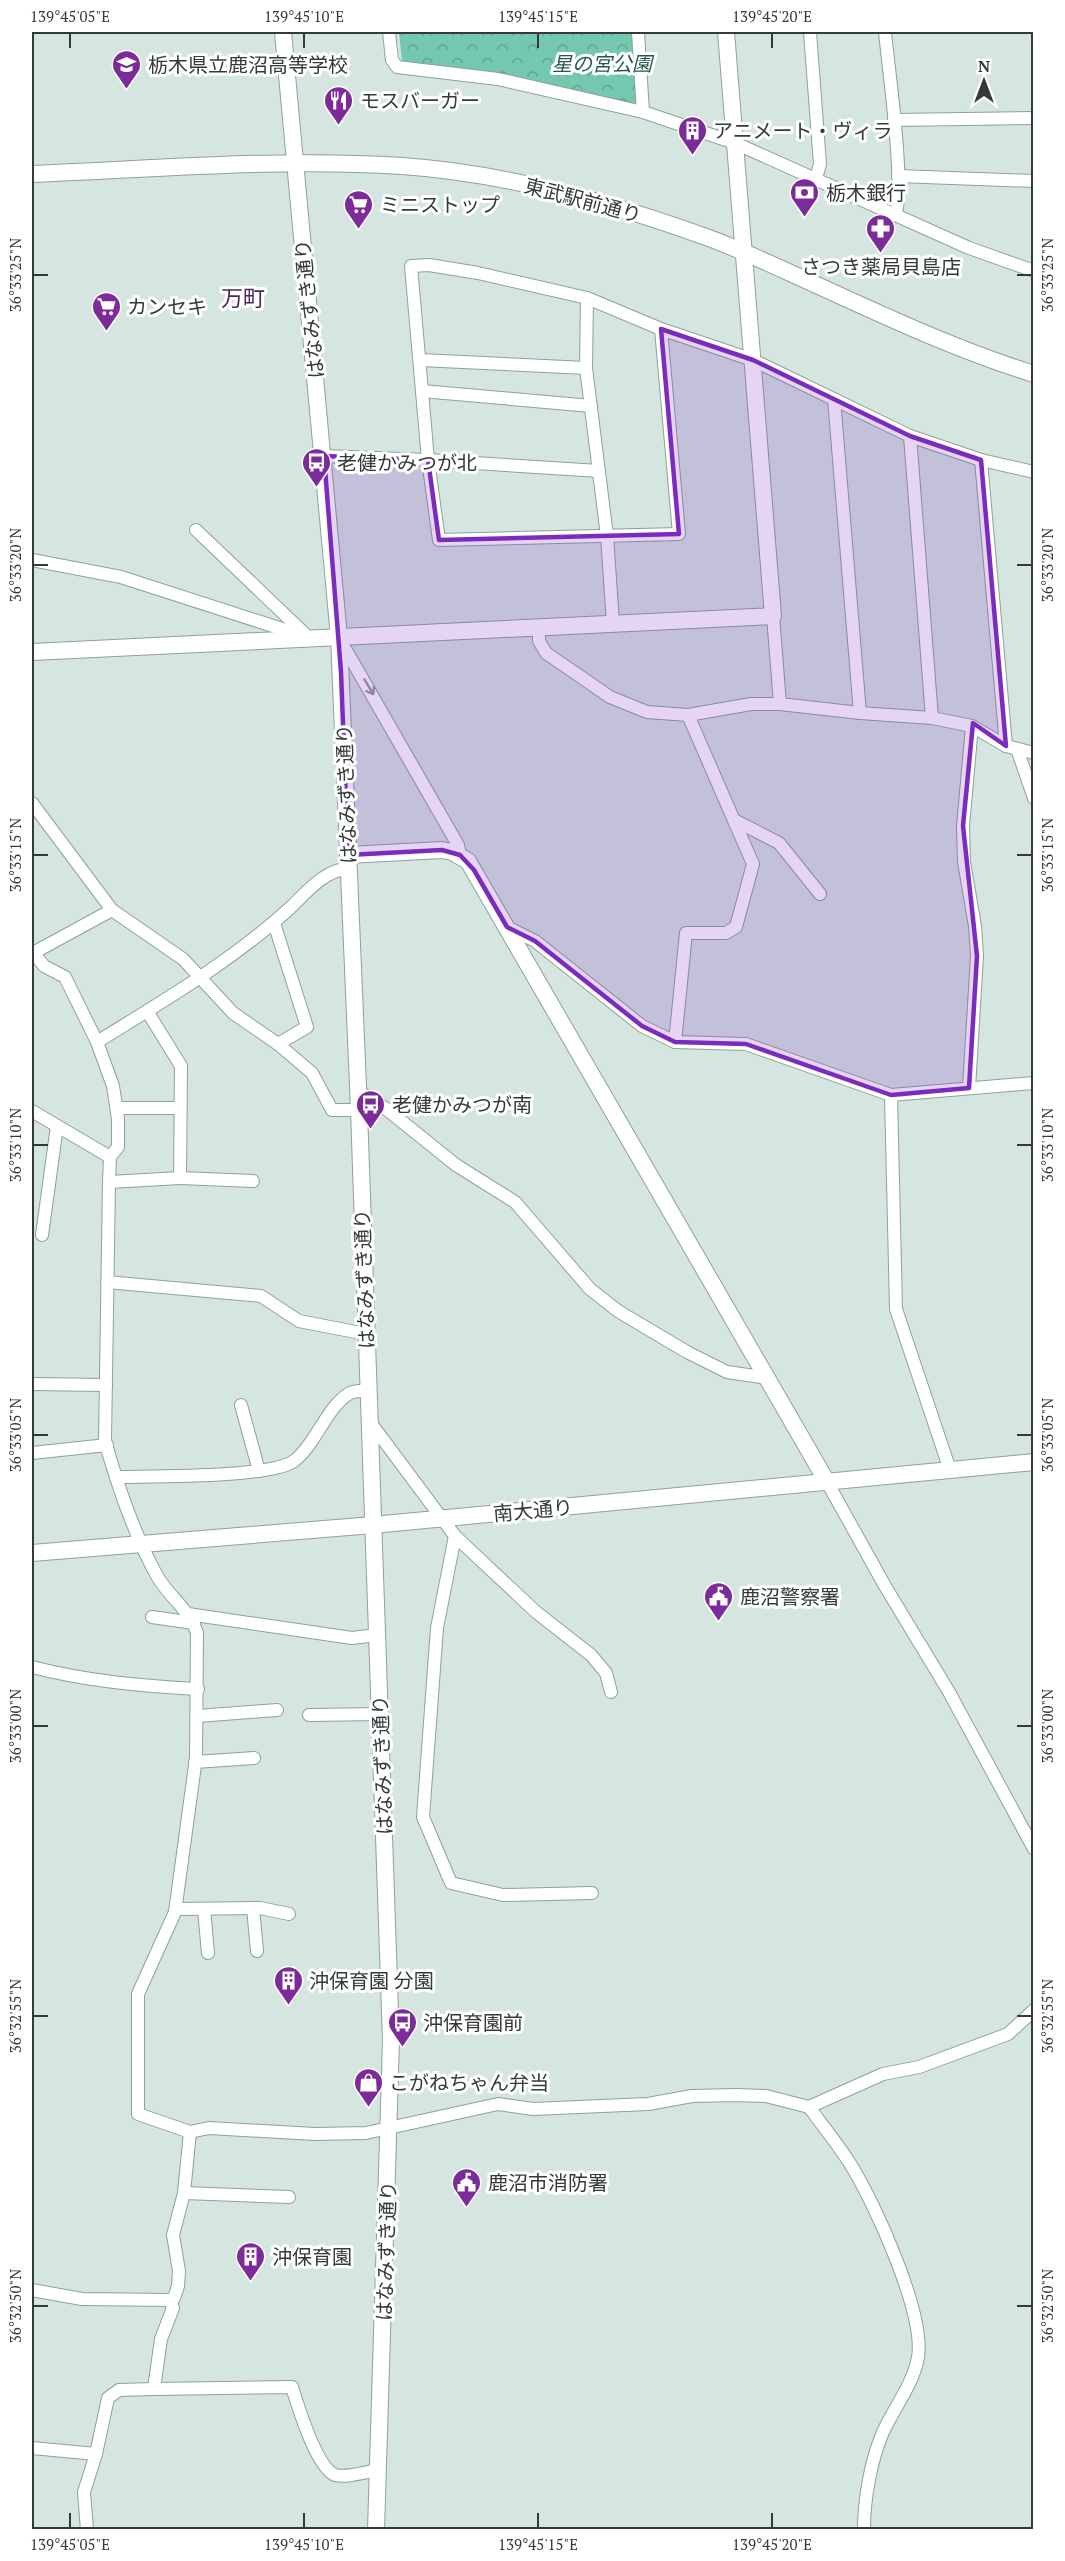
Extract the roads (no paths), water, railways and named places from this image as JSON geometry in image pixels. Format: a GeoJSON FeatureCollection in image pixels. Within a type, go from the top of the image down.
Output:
{"type":"FeatureCollection","features":[{"type":"Feature","properties":{"kind":"street","name":"はなみずき通り"},"geometry":{"type":"LineString","coordinates":[[283,32],[339,636],[359,1110],[392,2040],[376,2529]]}},
{"type":"Feature","properties":{"kind":"street"},"geometry":{"type":"LineString","coordinates":[[389,32],[392,60],[397,67],[498,80],[643,112],[735,143],[969,248],[1034,272]]}},
{"type":"Feature","properties":{"kind":"street"},"geometry":{"type":"LineString","coordinates":[[638,32],[643,112]]}},
{"type":"Feature","properties":{"kind":"street"},"geometry":{"type":"LineString","coordinates":[[726,32],[780,704]]}},
{"type":"Feature","properties":{"kind":"street"},"geometry":{"type":"LineString","coordinates":[[810,32],[820,164],[816,178]]}},
{"type":"Feature","properties":{"kind":"street"},"geometry":{"type":"LineString","coordinates":[[885,32],[898,176],[899,204],[895,215]]}},
{"type":"Feature","properties":{"kind":"street"},"geometry":{"type":"LineString","coordinates":[[894,120],[1034,118]]}},
{"type":"Feature","properties":{"kind":"street","name":"東武駅前通り"},"geometry":{"type":"LineString","coordinates":[[32,174],[295,163],[404,166],[507,181],[605,204],[710,238],[916,330],[1034,374]]}},
{"type":"Feature","properties":{"kind":"street"},"geometry":{"type":"LineString","coordinates":[[898,176],[1034,181]]}},
{"type":"Feature","properties":{"kind":"street"},"geometry":{"type":"LineString","coordinates":[[661,328],[679,534],[439,540],[428,460],[411,266],[429,265],[478,273],[587,298],[661,328],[753,360],[910,436],[981,460],[1034,472]]}},
{"type":"Feature","properties":{"kind":"street"},"geometry":{"type":"LineString","coordinates":[[587,298],[586,368],[607,536],[613,623]]}},
{"type":"Feature","properties":{"kind":"street"},"geometry":{"type":"LineString","coordinates":[[420,360],[586,368]]}},
{"type":"Feature","properties":{"kind":"street"},"geometry":{"type":"LineString","coordinates":[[423,391],[591,406]]}},
{"type":"Feature","properties":{"kind":"street"},"geometry":{"type":"LineString","coordinates":[[834,399],[860,713]]}},
{"type":"Feature","properties":{"kind":"street"},"geometry":{"type":"LineString","coordinates":[[910,436],[932,718]]}},
{"type":"Feature","properties":{"kind":"street"},"geometry":{"type":"LineString","coordinates":[[324,456],[599,471]]}},
{"type":"Feature","properties":{"kind":"street"},"geometry":{"type":"LineString","coordinates":[[981,460],[1011,748],[1033,796]]}},
{"type":"Feature","properties":{"kind":"street"},"geometry":{"type":"LineString","coordinates":[[196,530],[309,638]]}},
{"type":"Feature","properties":{"kind":"street"},"geometry":{"type":"LineString","coordinates":[[32,560],[121,577],[309,638]]}},
{"type":"Feature","properties":{"kind":"street"},"geometry":{"type":"LineString","coordinates":[[32,652],[773,616]]}},
{"type":"Feature","properties":{"kind":"street"},"geometry":{"type":"LineString","coordinates":[[539,628],[539,641],[546,653],[610,697],[646,712],[687,715],[751,704],[780,704],[932,718],[972,726],[1011,748],[1034,753]]}},
{"type":"Feature","properties":{"kind":"street"},"geometry":{"type":"LineString","coordinates":[[339,636],[458,845],[460,855]]}},
{"type":"Feature","properties":{"kind":"street"},"geometry":{"type":"LineString","coordinates":[[675,1042],[686,933],[726,933],[736,927],[753,864],[736,821],[687,715]]}},
{"type":"Feature","properties":{"kind":"street"},"geometry":{"type":"LineString","coordinates":[[969,1089],[978,956],[964,862],[963,826],[972,726]]}},
{"type":"Feature","properties":{"kind":"street"},"geometry":{"type":"LineString","coordinates":[[32,803],[112,910],[183,959],[233,1013],[278,1044],[312,1073],[332,1110],[359,1110]]}},
{"type":"Feature","properties":{"kind":"street"},"geometry":{"type":"LineString","coordinates":[[736,821],[778,843],[819,894]]}},
{"type":"Feature","properties":{"kind":"street"},"geometry":{"type":"LineString","coordinates":[[97,1042],[200,976],[274,923],[329,873],[349,862],[442,850],[460,855],[474,870],[768,1378],[885,1586],[949,1692],[1034,1848]]}},
{"type":"Feature","properties":{"kind":"street"},"geometry":{"type":"LineString","coordinates":[[112,910],[32,952],[44,966],[65,977],[97,1042],[114,1086],[118,1147],[110,1157],[106,1445],[142,1545],[159,1579],[191,1618],[197,1633],[198,1716],[195,1762],[176,1909],[138,1994],[138,2114],[189,2132],[209,2128],[315,2134],[366,2133],[498,2104],[533,2109],[648,2104],[692,2096],[736,2095],[766,2096],[809,2107],[883,2074],[919,2067],[1008,2034],[1034,2010]]}},
{"type":"Feature","properties":{"kind":"street"},"geometry":{"type":"LineString","coordinates":[[274,923],[307,1027],[278,1044]]}},
{"type":"Feature","properties":{"kind":"street"},"geometry":{"type":"LineString","coordinates":[[507,927],[535,940],[642,1026],[675,1042],[746,1044],[891,1095],[1034,1083]]}},
{"type":"Feature","properties":{"kind":"street"},"geometry":{"type":"LineString","coordinates":[[147,1011],[181,1066],[180,1178]]}},
{"type":"Feature","properties":{"kind":"street"},"geometry":{"type":"LineString","coordinates":[[358,1091],[385,1108],[456,1165],[515,1202],[590,1289],[618,1311],[687,1352],[727,1372],[768,1378]]}},
{"type":"Feature","properties":{"kind":"street"},"geometry":{"type":"LineString","coordinates":[[891,1095],[896,1309],[950,1470]]}},
{"type":"Feature","properties":{"kind":"street"},"geometry":{"type":"LineString","coordinates":[[117,1108],[179,1107]]}},
{"type":"Feature","properties":{"kind":"street"},"geometry":{"type":"LineString","coordinates":[[32,1111],[110,1157]]}},
{"type":"Feature","properties":{"kind":"street"},"geometry":{"type":"LineString","coordinates":[[42,1235],[57,1126]]}},
{"type":"Feature","properties":{"kind":"street"},"geometry":{"type":"LineString","coordinates":[[109,1182],[180,1178],[253,1181]]}},
{"type":"Feature","properties":{"kind":"street"},"geometry":{"type":"LineString","coordinates":[[107,1282],[261,1296],[299,1321],[366,1334]]}},
{"type":"Feature","properties":{"kind":"street"},"geometry":{"type":"LineString","coordinates":[[32,1384],[106,1385]]}},
{"type":"Feature","properties":{"kind":"street"},"geometry":{"type":"LineString","coordinates":[[116,1477],[259,1472],[292,1462],[307,1449],[327,1416],[350,1393],[368,1390]]}},
{"type":"Feature","properties":{"kind":"street"},"geometry":{"type":"LineString","coordinates":[[242,1405],[259,1472]]}},
{"type":"Feature","properties":{"kind":"street"},"geometry":{"type":"LineString","coordinates":[[369,1421],[455,1536],[536,1612],[591,1654],[606,1673],[611,1692]]}},
{"type":"Feature","properties":{"kind":"street"},"geometry":{"type":"LineString","coordinates":[[32,1453],[106,1445]]}},
{"type":"Feature","properties":{"kind":"street","name":"南大通り"},"geometry":{"type":"LineString","coordinates":[[32,1553],[441,1519],[950,1470],[1032,1458]]}},
{"type":"Feature","properties":{"kind":"street"},"geometry":{"type":"LineString","coordinates":[[455,1536],[437,1628],[423,1817],[451,1883],[503,1895],[592,1893]]}},
{"type":"Feature","properties":{"kind":"street"},"geometry":{"type":"LineString","coordinates":[[152,1617],[191,1618],[352,1638],[377,1635]]}},
{"type":"Feature","properties":{"kind":"street"},"geometry":{"type":"LineString","coordinates":[[32,1667],[69,1677],[99,1681],[198,1689]]}},
{"type":"Feature","properties":{"kind":"street"},"geometry":{"type":"LineString","coordinates":[[198,1716],[277,1710]]}},
{"type":"Feature","properties":{"kind":"street"},"geometry":{"type":"LineString","coordinates":[[309,1715],[380,1714]]}},
{"type":"Feature","properties":{"kind":"street"},"geometry":{"type":"LineString","coordinates":[[195,1762],[254,1758]]}},
{"type":"Feature","properties":{"kind":"street"},"geometry":{"type":"LineString","coordinates":[[176,1909],[253,1908],[289,1914]]}},
{"type":"Feature","properties":{"kind":"street"},"geometry":{"type":"LineString","coordinates":[[253,1908],[257,1951]]}},
{"type":"Feature","properties":{"kind":"street"},"geometry":{"type":"LineString","coordinates":[[204,1909],[208,1953]]}},
{"type":"Feature","properties":{"kind":"street"},"geometry":{"type":"LineString","coordinates":[[809,2107],[850,2163],[880,2222],[904,2282],[918,2333],[918,2360],[883,2433],[872,2466],[864,2529]]}},
{"type":"Feature","properties":{"kind":"street"},"geometry":{"type":"LineString","coordinates":[[32,2290],[82,2299],[170,2300],[176,2294],[179,2271],[173,2235],[184,2193],[189,2132]]}},
{"type":"Feature","properties":{"kind":"street"},"geometry":{"type":"LineString","coordinates":[[184,2193],[289,2197]]}},
{"type":"Feature","properties":{"kind":"street"},"geometry":{"type":"LineString","coordinates":[[154,2389],[161,2340],[173,2308],[170,2300]]}},
{"type":"Feature","properties":{"kind":"street"},"geometry":{"type":"LineString","coordinates":[[87,2529],[84,2492],[96,2454],[108,2398],[119,2391],[292,2387],[309,2437],[327,2470],[338,2476],[378,2470]]}},
{"type":"Feature","properties":{"kind":"street"},"geometry":{"type":"LineString","coordinates":[[32,2448],[96,2454]]}},
{"type":"Feature","properties":{"kind":"place","name":"栃木県立鹿沼高等学校"},"geometry":{"type":"Point","coordinates":[127,90]}},
{"type":"Feature","properties":{"kind":"place","name":"モスバーガー"},"geometry":{"type":"Point","coordinates":[339,126]}},
{"type":"Feature","properties":{"kind":"place","name":"アニメート・ヴィラ"},"geometry":{"type":"Point","coordinates":[692,156]}},
{"type":"Feature","properties":{"kind":"place","name":"栃木銀行"},"geometry":{"type":"Point","coordinates":[805,218]}},
{"type":"Feature","properties":{"kind":"place","name":"ミニストップ"},"geometry":{"type":"Point","coordinates":[359,230]}},
{"type":"Feature","properties":{"kind":"place","name":"さつき薬局貝島店"},"geometry":{"type":"Point","coordinates":[881,254]}},
{"type":"Feature","properties":{"kind":"place","name":"カンセキ"},"geometry":{"type":"Point","coordinates":[106,332]}},
{"type":"Feature","properties":{"kind":"place","name":"老健かみつが北"},"geometry":{"type":"Point","coordinates":[316,488]}},
{"type":"Feature","properties":{"kind":"place","name":"老健かみつが南"},"geometry":{"type":"Point","coordinates":[371,1130]}},
{"type":"Feature","properties":{"kind":"place","name":"鹿沼警察署"},"geometry":{"type":"Point","coordinates":[719,1622]}},
{"type":"Feature","properties":{"kind":"place","name":"沖保育園 分園"},"geometry":{"type":"Point","coordinates":[288,2006]}},
{"type":"Feature","properties":{"kind":"place","name":"沖保育園前"},"geometry":{"type":"Point","coordinates":[402,2048]}},
{"type":"Feature","properties":{"kind":"place","name":"こがねちゃん弁当"},"geometry":{"type":"Point","coordinates":[368,2108]}},
{"type":"Feature","properties":{"kind":"place","name":"鹿沼市消防署"},"geometry":{"type":"Point","coordinates":[467,2208]}},
{"type":"Feature","properties":{"kind":"place","name":"沖保育園"},"geometry":{"type":"Point","coordinates":[251,2282]}},
{"type":"Feature","properties":{"kind":"district","name":"万町"},"geometry":{"type":"Point","coordinates":[243,297]}},
{"type":"Feature","properties":{"kind":"park label","name":"星の宮公園"},"geometry":{"type":"Point","coordinates":[602,63]}}]}
